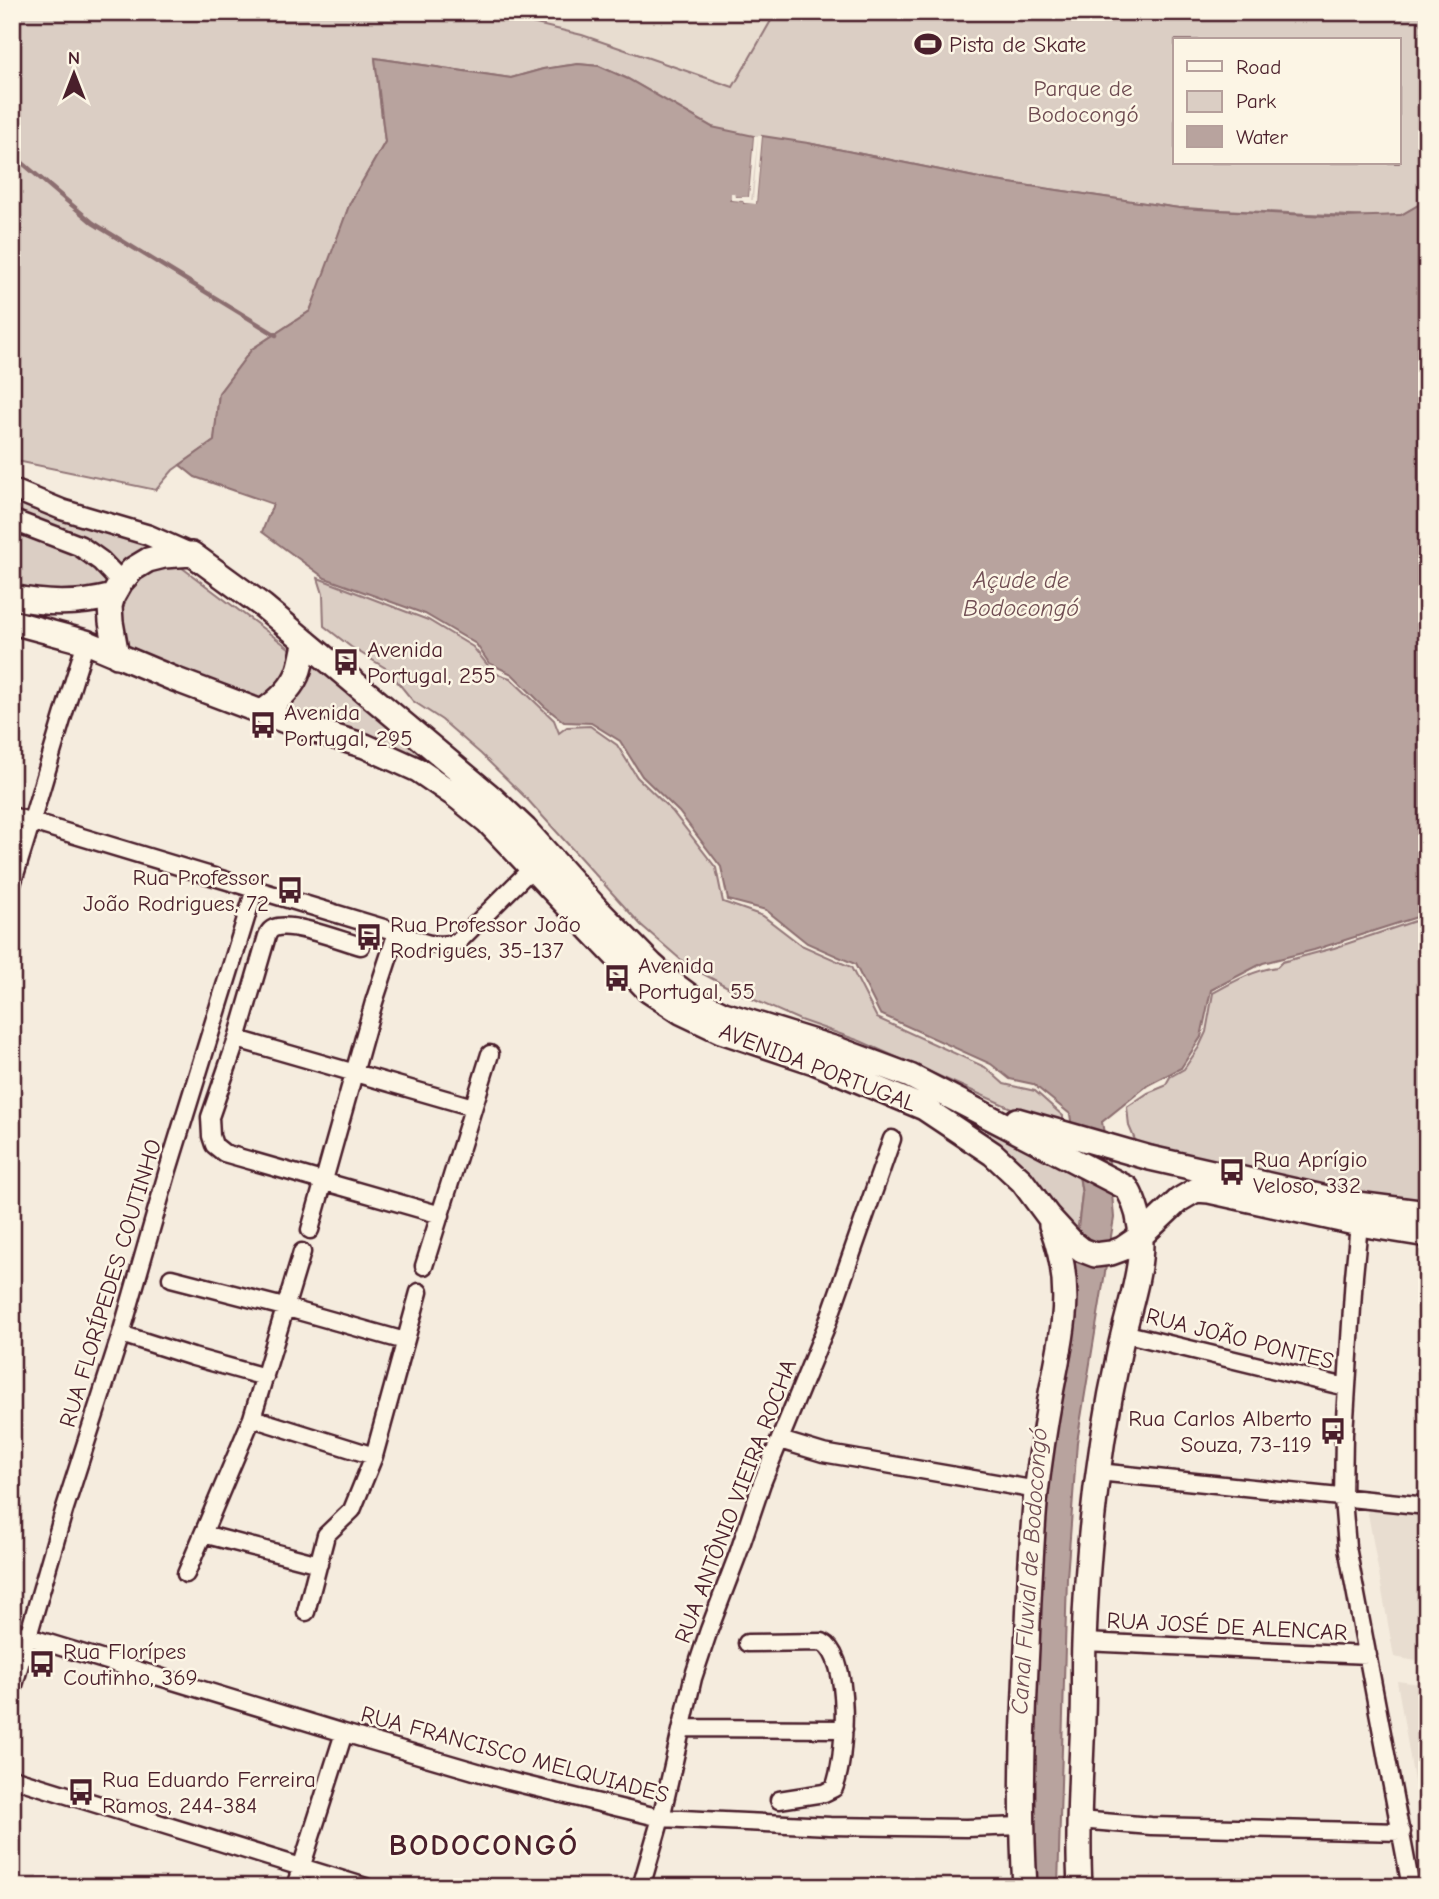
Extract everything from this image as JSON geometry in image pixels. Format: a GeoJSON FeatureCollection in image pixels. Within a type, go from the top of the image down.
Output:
{"type":"FeatureCollection","features":[{"type":"Feature","properties":{"kind":"main road"},"geometry":{"type":"LineString","coordinates":[[117,656],[110,606],[117,589],[133,569],[148,561],[164,556],[192,555]]}},
{"type":"Feature","properties":{"kind":"main road","name":"AVENIDA PORTUGAL"},"geometry":{"type":"LineString","coordinates":[[192,555],[263,606],[459,770],[516,821],[620,933],[671,983],[695,1000],[723,1014],[841,1050],[910,1076],[1070,1146],[1127,1188],[1135,1202],[1140,1226]]}},
{"type":"Feature","properties":{"kind":"main road"},"geometry":{"type":"LineString","coordinates":[[12,597],[56,604],[89,603],[117,589]]}},
{"type":"Feature","properties":{"kind":"main road","name":"AVENIDA PORTUGAL"},"geometry":{"type":"LineString","coordinates":[[12,622],[86,642],[293,724],[365,746],[418,770],[488,822],[649,990],[681,1012],[721,1031],[814,1062],[924,1108],[993,1154],[1021,1181],[1048,1216],[1082,1250],[1095,1255],[1122,1249],[1140,1226],[1196,1190],[1362,1214],[1427,1213]]}},
{"type":"Feature","properties":{"kind":"main road"},"geometry":{"type":"LineString","coordinates":[[262,712],[273,704],[299,671],[306,642]]}},
{"type":"Feature","properties":{"kind":"main road","name":"AVENIDA PORTUGAL"},"geometry":{"type":"LineString","coordinates":[[1070,1146],[1150,1158],[1362,1214],[1427,1235]]}},
{"type":"Feature","properties":{"kind":"main road"},"geometry":{"type":"LineString","coordinates":[[1025,1887],[1022,1826],[1024,1712],[1037,1490],[1042,1438],[1065,1317],[1062,1257],[1048,1216]]}},
{"type":"Feature","properties":{"kind":"main road"},"geometry":{"type":"LineString","coordinates":[[1080,1887],[1084,1642],[1097,1472],[1123,1333],[1140,1267],[1140,1226]]}},
{"type":"Feature","properties":{"kind":"street"},"geometry":{"type":"LineString","coordinates":[[12,489],[63,510],[148,535],[192,555]]}},
{"type":"Feature","properties":{"kind":"street"},"geometry":{"type":"LineString","coordinates":[[12,520],[80,546],[102,561],[117,589]]}},
{"type":"Feature","properties":{"kind":"street"},"geometry":{"type":"LineString","coordinates":[[12,884],[86,642]]}},
{"type":"Feature","properties":{"kind":"street"},"geometry":{"type":"LineString","coordinates":[[12,816],[436,945],[447,946],[460,940],[531,869]]}},
{"type":"Feature","properties":{"kind":"street","name":"RUA FLORÍPEDES COUTINHO"},"geometry":{"type":"LineString","coordinates":[[12,1692],[20,1634],[64,1511],[121,1334],[168,1170],[255,889]]}},
{"type":"Feature","properties":{"kind":"street"},"geometry":{"type":"LineString","coordinates":[[361,946],[311,931],[288,927],[270,930],[210,1117],[211,1136],[214,1145],[224,1153],[441,1215]]}},
{"type":"Feature","properties":{"kind":"street"},"geometry":{"type":"LineString","coordinates":[[310,1230],[374,1002],[397,932]]}},
{"type":"Feature","properties":{"kind":"street"},"geometry":{"type":"LineString","coordinates":[[237,1039],[473,1107]]}},
{"type":"Feature","properties":{"kind":"street"},"geometry":{"type":"LineString","coordinates":[[424,1266],[491,1054]]}},
{"type":"Feature","properties":{"kind":"street","name":"RUA ANTÔNIO VIEIRA ROCHA"},"geometry":{"type":"LineString","coordinates":[[641,1887],[661,1818],[693,1678],[709,1630],[762,1483],[826,1327],[892,1139]]}},
{"type":"Feature","properties":{"kind":"street"},"geometry":{"type":"LineString","coordinates":[[1362,1214],[1346,1387],[1343,1499],[1347,1547],[1411,1887]]}},
{"type":"Feature","properties":{"kind":"street"},"geometry":{"type":"LineString","coordinates":[[186,1574],[252,1418],[302,1252]]}},
{"type":"Feature","properties":{"kind":"street"},"geometry":{"type":"LineString","coordinates":[[172,1278],[405,1341]]}},
{"type":"Feature","properties":{"kind":"street"},"geometry":{"type":"LineString","coordinates":[[306,1612],[326,1535],[352,1510],[374,1455],[419,1292]]}},
{"type":"Feature","properties":{"kind":"street","name":"RUA JOÃO PONTES"},"geometry":{"type":"LineString","coordinates":[[1123,1333],[1346,1387]]}},
{"type":"Feature","properties":{"kind":"street"},"geometry":{"type":"LineString","coordinates":[[121,1334],[265,1377]]}},
{"type":"Feature","properties":{"kind":"street"},"geometry":{"type":"LineString","coordinates":[[252,1418],[374,1455]]}},
{"type":"Feature","properties":{"kind":"street"},"geometry":{"type":"LineString","coordinates":[[780,1440],[823,1453],[1037,1490]]}},
{"type":"Feature","properties":{"kind":"street"},"geometry":{"type":"LineString","coordinates":[[1097,1472],[1427,1506]]}},
{"type":"Feature","properties":{"kind":"street"},"geometry":{"type":"LineString","coordinates":[[203,1534],[318,1564]]}},
{"type":"Feature","properties":{"kind":"street","name":"RUA FRANCISCO MELQUIADES"},"geometry":{"type":"LineString","coordinates":[[20,1634],[505,1780],[661,1818],[881,1827],[1022,1826]]}},
{"type":"Feature","properties":{"kind":"street"},"geometry":{"type":"LineString","coordinates":[[747,1643],[822,1642],[829,1645],[834,1653],[839,1671],[844,1729],[842,1762],[834,1788],[824,1793],[779,1800]]}},
{"type":"Feature","properties":{"kind":"street","name":"RUA JOSÉ DE ALENCAR"},"geometry":{"type":"LineString","coordinates":[[1084,1642],[1368,1655]]}},
{"type":"Feature","properties":{"kind":"street"},"geometry":{"type":"LineString","coordinates":[[682,1728],[844,1729]]}},
{"type":"Feature","properties":{"kind":"street"},"geometry":{"type":"LineString","coordinates":[[295,1887],[344,1733]]}},
{"type":"Feature","properties":{"kind":"street"},"geometry":{"type":"LineString","coordinates":[[12,1778],[366,1887]]}},
{"type":"Feature","properties":{"kind":"street"},"geometry":{"type":"LineString","coordinates":[[1079,1820],[1165,1826],[1402,1832]]}},
{"type":"Feature","properties":{"kind":"shaded area"},"geometry":{"type":"Polygon","coordinates":[[[485,12],[776,12],[734,87],[582,35],[485,12]]]}},
{"type":"Feature","properties":{"kind":"shaded area"},"geometry":{"type":"Polygon","coordinates":[[[1367,1508],[1427,1516],[1427,1663],[1394,1657],[1367,1508]]]}},
{"type":"Feature","properties":{"kind":"shaded area"},"geometry":{"type":"Polygon","coordinates":[[[1397,1681],[1427,1685],[1427,1809],[1419,1810],[1397,1681]]]}},
{"type":"Feature","properties":{"kind":"green space","name":"Parque de Bodocongó"},"geometry":{"type":"Polygon","coordinates":[[[12,12],[485,12],[582,35],[733,87],[776,12],[1427,12],[1427,200],[1401,215],[1372,217],[1179,208],[989,180],[808,143],[756,204],[731,200],[712,127],[628,79],[599,66],[578,64],[543,69],[511,78],[375,58],[385,142],[350,203],[310,311],[252,349],[219,393],[214,441],[173,470],[156,490],[12,460],[12,12]]]}},
{"type":"Feature","properties":{"kind":"green space"},"geometry":{"type":"Polygon","coordinates":[[[12,497],[115,531],[156,548],[118,570],[12,514],[12,497]]]}},
{"type":"Feature","properties":{"kind":"green space"},"geometry":{"type":"Polygon","coordinates":[[[12,524],[78,549],[114,582],[94,597],[12,593],[12,524]]]}},
{"type":"Feature","properties":{"kind":"green space"},"geometry":{"type":"Polygon","coordinates":[[[153,564],[177,564],[293,651],[287,670],[271,697],[254,700],[125,648],[117,615],[121,597],[153,564]]]}},
{"type":"Feature","properties":{"kind":"green space"},"geometry":{"type":"Polygon","coordinates":[[[318,578],[428,620],[473,647],[494,673],[510,678],[554,720],[559,733],[567,727],[590,726],[617,745],[637,777],[672,811],[716,868],[723,902],[763,916],[801,945],[851,967],[877,1018],[985,1067],[1004,1084],[1035,1091],[1063,1116],[1063,1124],[1011,1108],[860,1041],[800,1020],[741,994],[688,966],[641,925],[527,799],[481,754],[442,720],[413,701],[387,669],[351,647],[324,626],[323,594],[318,578]]]}},
{"type":"Feature","properties":{"kind":"green space"},"geometry":{"type":"Polygon","coordinates":[[[307,651],[391,719],[666,982],[876,1066],[1078,1170],[1082,1194],[1077,1236],[1004,1156],[678,1003],[492,816],[273,708],[307,651]]]}},
{"type":"Feature","properties":{"kind":"green space"},"geometry":{"type":"Polygon","coordinates":[[[1427,917],[1427,1204],[1382,1200],[1155,1150],[1135,1140],[1129,1126],[1127,1107],[1165,1086],[1170,1077],[1184,1069],[1206,1032],[1213,993],[1252,974],[1277,967],[1282,962],[1427,917]]]}},
{"type":"Feature","properties":{"kind":"water","name":"Açude de Bodocongó"},"geometry":{"type":"Polygon","coordinates":[[[375,58],[511,78],[543,69],[578,64],[599,66],[628,79],[712,127],[754,136],[749,198],[734,197],[731,200],[744,203],[756,203],[762,136],[989,180],[1179,208],[1345,217],[1401,215],[1427,200],[1427,911],[1417,917],[1314,950],[1263,963],[1211,990],[1201,1037],[1181,1068],[1148,1085],[1102,1122],[1110,1168],[1114,1218],[1077,1442],[1067,1578],[1058,1887],[1033,1887],[1038,1569],[1082,1194],[1070,1114],[1033,1084],[1010,1079],[991,1064],[880,1014],[855,964],[807,943],[766,910],[728,900],[721,867],[679,812],[642,776],[620,741],[591,723],[564,722],[512,674],[489,663],[476,644],[425,614],[325,578],[262,532],[273,504],[195,477],[180,465],[214,441],[219,393],[252,349],[310,311],[350,203],[385,142],[375,58]]]}},
{"type":"Feature","properties":{"kind":"pier"},"geometry":{"type":"Polygon","coordinates":[[[754,136],[758,136],[762,136],[756,204],[731,200],[731,193],[734,193],[735,197],[749,197],[754,136]],[[758,136],[751,200],[753,200],[758,136]]]}},
{"type":"Feature","properties":{"kind":"waterway"},"geometry":{"type":"LineString","coordinates":[[12,154],[93,223],[276,335]]}},
{"type":"Feature","properties":{"kind":"place","name":"Pista de Skate"},"geometry":{"type":"Point","coordinates":[928,44]}},
{"type":"Feature","properties":{"kind":"place","name":"Avenida Portugal, 255"},"geometry":{"type":"Point","coordinates":[346,662]}},
{"type":"Feature","properties":{"kind":"place","name":"Avenida Portugal, 295"},"geometry":{"type":"Point","coordinates":[263,725]}},
{"type":"Feature","properties":{"kind":"place","name":"Rua Professor João Rodrigues, 72"},"geometry":{"type":"Point","coordinates":[290,890]}},
{"type":"Feature","properties":{"kind":"place","name":"Rua Professor João Rodrigues, 35-137"},"geometry":{"type":"Point","coordinates":[369,937]}},
{"type":"Feature","properties":{"kind":"place","name":"Avenida Portugal, 55"},"geometry":{"type":"Point","coordinates":[617,978]}},
{"type":"Feature","properties":{"kind":"place","name":"Rua Aprígio Veloso, 332"},"geometry":{"type":"Point","coordinates":[1232,1172]}},
{"type":"Feature","properties":{"kind":"place","name":"Rua Carlos Alberto Souza, 73-119"},"geometry":{"type":"Point","coordinates":[1333,1431]}},
{"type":"Feature","properties":{"kind":"place","name":"Rua Florípes Coutinho, 369"},"geometry":{"type":"Point","coordinates":[42,1664]}},
{"type":"Feature","properties":{"kind":"place","name":"Rua Eduardo Ferreira Ramos, 244-384"},"geometry":{"type":"Point","coordinates":[81,1792]}},
{"type":"Feature","properties":{"kind":"district","name":"BODOCONGÓ"},"geometry":{"type":"Point","coordinates":[484,1845]}},
{"type":"Feature","properties":{"kind":"water label","name":"Canal Fluvial de Bodocongó"},"geometry":{"type":"Point","coordinates":[1029,1571]}}]}
